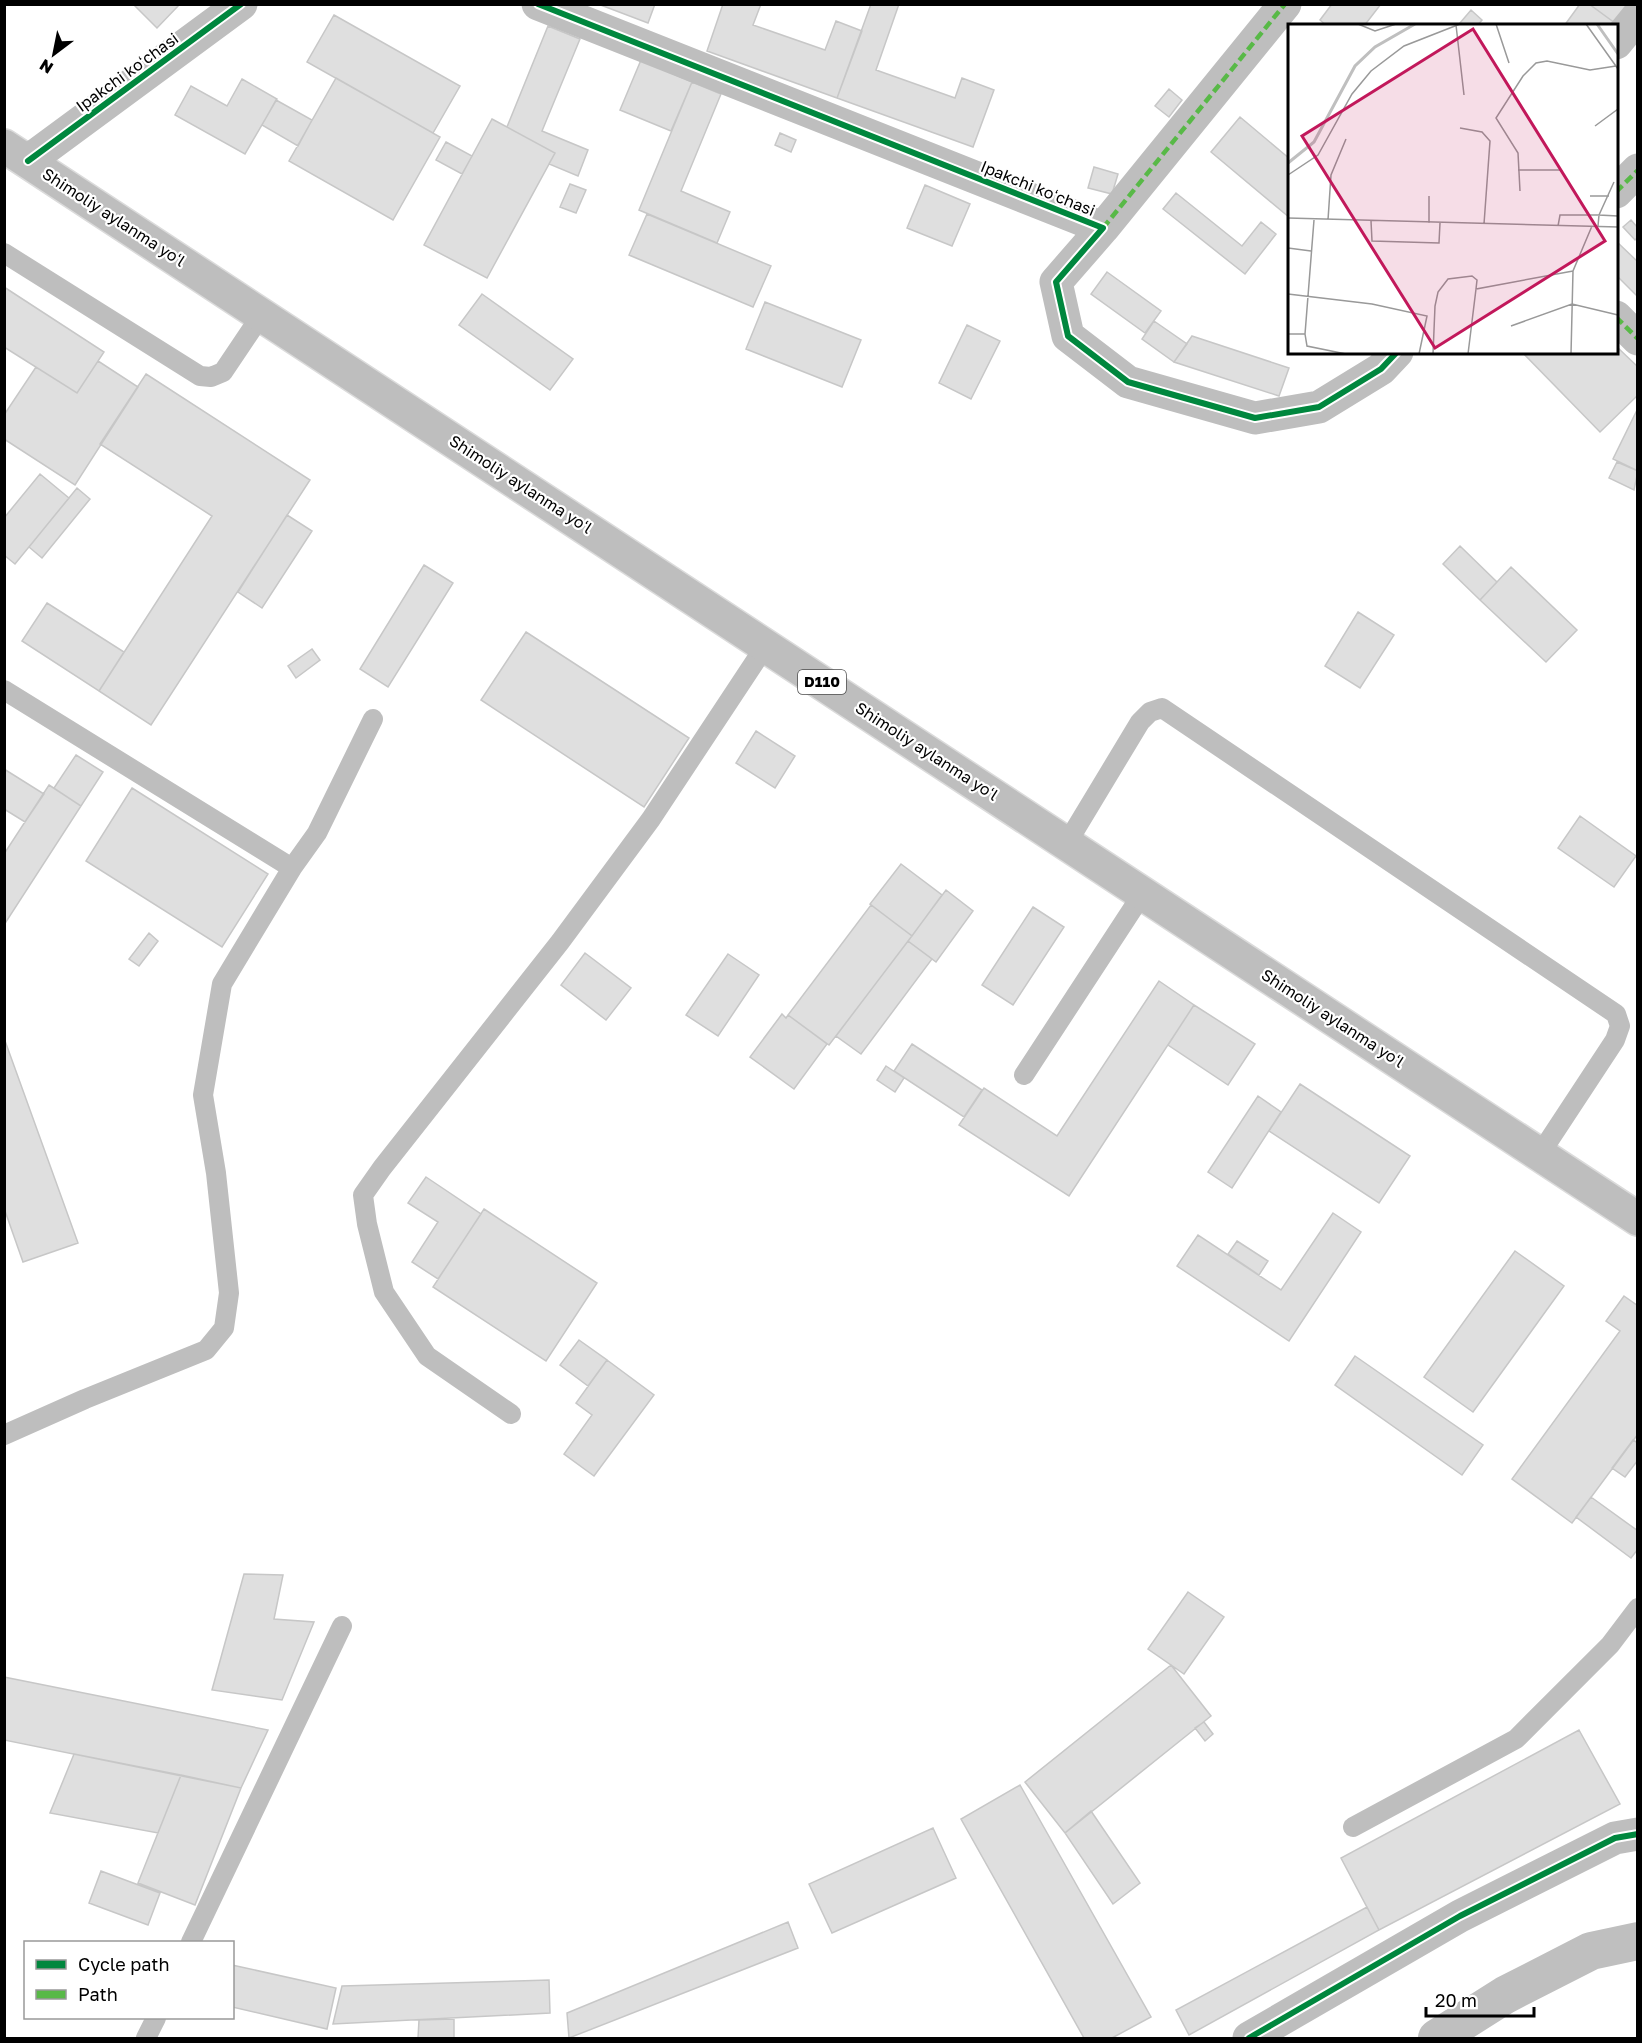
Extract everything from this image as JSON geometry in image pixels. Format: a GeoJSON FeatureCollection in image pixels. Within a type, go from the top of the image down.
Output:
{"type":"FeatureCollection","features":[{"type":"Feature","properties":{"kind":"street","name":"Ipakchi koʻchasi"},"geometry":{"type":"LineString","coordinates":[[16,154],[242,4]]}},
{"type":"Feature","properties":{"kind":"street","name":"Ipakchi koʻchasi"},"geometry":{"type":"LineString","coordinates":[[538,4],[1103,228],[1056,282],[1068,336],[1128,382],[1255,418],[1319,407],[1381,369],[1395,354]]}},
{"type":"Feature","properties":{"kind":"street"},"geometry":{"type":"LineString","coordinates":[[1103,228],[1285,4]]}},
{"type":"Feature","properties":{"kind":"street"},"geometry":{"type":"LineString","coordinates":[[1618,42],[1638,16]]}},
{"type":"Feature","properties":{"kind":"street","name":"Shimoliy aylanma yoʻl"},"geometry":{"type":"LineString","coordinates":[[16,154],[1638,1219]]}},
{"type":"Feature","properties":{"kind":"street"},"geometry":{"type":"LineString","coordinates":[[1618,191],[1638,170]]}},
{"type":"Feature","properties":{"kind":"street"},"geometry":{"type":"LineString","coordinates":[[1618,318],[1638,339]]}},
{"type":"Feature","properties":{"kind":"street"},"geometry":{"type":"LineString","coordinates":[[1250,2038],[1460,1916],[1615,1838],[1638,1834]]}},
{"type":"Feature","properties":{"kind":"lane"},"geometry":{"type":"LineString","coordinates":[[4,253],[200,376],[211,377],[223,372],[262,314]]}},
{"type":"Feature","properties":{"kind":"lane"},"geometry":{"type":"LineString","coordinates":[[511,1414],[428,1356],[384,1292],[367,1224],[363,1195],[381,1168],[560,942],[651,819],[766,645]]}},
{"type":"Feature","properties":{"kind":"lane"},"geometry":{"type":"LineString","coordinates":[[4,690],[292,868]]}},
{"type":"Feature","properties":{"kind":"lane"},"geometry":{"type":"LineString","coordinates":[[1067,843],[1140,722],[1150,712],[1162,708],[1616,1014],[1620,1026],[1615,1040],[1540,1154]]}},
{"type":"Feature","properties":{"kind":"lane"},"geometry":{"type":"LineString","coordinates":[[4,1435],[206,1350],[224,1328],[229,1293],[216,1173],[203,1095],[222,984],[292,868],[317,833],[373,719]]}},
{"type":"Feature","properties":{"kind":"lane"},"geometry":{"type":"LineString","coordinates":[[1024,1075],[1143,893]]}},
{"type":"Feature","properties":{"kind":"lane"},"geometry":{"type":"LineString","coordinates":[[1353,1827],[1516,1739],[1611,1645],[1638,1608]]}},
{"type":"Feature","properties":{"kind":"lane"},"geometry":{"type":"LineString","coordinates":[[191,1941],[342,1626]]}},
{"type":"Feature","properties":{"kind":"lane"},"geometry":{"type":"LineString","coordinates":[[146,2038],[156,2019]]}},
{"type":"Feature","properties":{"kind":"building"},"geometry":{"type":"Polygon","coordinates":[[[133,4],[180,4],[157,28],[133,4]]]}},
{"type":"Feature","properties":{"kind":"building"},"geometry":{"type":"Polygon","coordinates":[[[598,4],[655,4],[648,23],[598,4]]]}},
{"type":"Feature","properties":{"kind":"building"},"geometry":{"type":"Polygon","coordinates":[[[723,4],[761,4],[753,25],[825,50],[836,21],[862,31],[837,98],[707,51],[723,4]]]}},
{"type":"Feature","properties":{"kind":"building"},"geometry":{"type":"Polygon","coordinates":[[[871,4],[899,4],[876,70],[955,98],[962,78],[994,90],[973,147],[837,98],[871,4]]]}},
{"type":"Feature","properties":{"kind":"building"},"geometry":{"type":"Polygon","coordinates":[[[1332,4],[1381,4],[1366,24],[1325,24],[1320,20],[1332,4]]]}},
{"type":"Feature","properties":{"kind":"building"},"geometry":{"type":"Polygon","coordinates":[[[1580,4],[1589,4],[1615,23],[1614,24],[1565,24],[1580,4]]]}},
{"type":"Feature","properties":{"kind":"building"},"geometry":{"type":"Polygon","coordinates":[[[1589,4],[1629,4],[1615,23],[1589,4]]]}},
{"type":"Feature","properties":{"kind":"building"},"geometry":{"type":"Polygon","coordinates":[[[1471,10],[1482,20],[1479,24],[1460,23],[1471,10]]]}},
{"type":"Feature","properties":{"kind":"building"},"geometry":{"type":"Polygon","coordinates":[[[334,15],[460,86],[433,133],[307,62],[334,15]]]}},
{"type":"Feature","properties":{"kind":"building"},"geometry":{"type":"Polygon","coordinates":[[[548,26],[580,39],[542,131],[588,150],[578,176],[549,164],[555,153],[507,127],[548,26]]]}},
{"type":"Feature","properties":{"kind":"building"},"geometry":{"type":"Polygon","coordinates":[[[641,60],[692,82],[671,131],[620,110],[641,60]]]}},
{"type":"Feature","properties":{"kind":"building"},"geometry":{"type":"Polygon","coordinates":[[[336,78],[440,137],[393,220],[289,161],[336,78]]]}},
{"type":"Feature","properties":{"kind":"building"},"geometry":{"type":"Polygon","coordinates":[[[242,79],[277,99],[245,154],[175,115],[191,86],[227,106],[242,79]]]}},
{"type":"Feature","properties":{"kind":"building"},"geometry":{"type":"Polygon","coordinates":[[[692,82],[721,94],[681,191],[730,212],[717,243],[639,210],[692,82]]]}},
{"type":"Feature","properties":{"kind":"building"},"geometry":{"type":"Polygon","coordinates":[[[1169,89],[1182,100],[1169,117],[1155,106],[1169,89]]]}},
{"type":"Feature","properties":{"kind":"building"},"geometry":{"type":"Polygon","coordinates":[[[276,100],[312,120],[298,146],[262,125],[276,100]]]}},
{"type":"Feature","properties":{"kind":"building"},"geometry":{"type":"Polygon","coordinates":[[[1240,117],[1288,157],[1288,216],[1211,152],[1240,117]]]}},
{"type":"Feature","properties":{"kind":"building"},"geometry":{"type":"Polygon","coordinates":[[[492,119],[555,153],[487,278],[424,245],[492,119]]]}},
{"type":"Feature","properties":{"kind":"building"},"geometry":{"type":"Polygon","coordinates":[[[780,133],[796,140],[791,152],[775,145],[780,133]]]}},
{"type":"Feature","properties":{"kind":"building"},"geometry":{"type":"Polygon","coordinates":[[[446,142],[472,156],[462,174],[436,160],[446,142]]]}},
{"type":"Feature","properties":{"kind":"building"},"geometry":{"type":"Polygon","coordinates":[[[1094,167],[1118,174],[1112,194],[1088,188],[1094,167]]]}},
{"type":"Feature","properties":{"kind":"building"},"geometry":{"type":"Polygon","coordinates":[[[570,184],[586,190],[576,213],[560,207],[570,184]]]}},
{"type":"Feature","properties":{"kind":"building"},"geometry":{"type":"Polygon","coordinates":[[[925,185],[970,204],[952,246],[907,228],[925,185]]]}},
{"type":"Feature","properties":{"kind":"building"},"geometry":{"type":"Polygon","coordinates":[[[1176,193],[1242,246],[1261,222],[1276,234],[1245,274],[1163,209],[1176,193]]]}},
{"type":"Feature","properties":{"kind":"building"},"geometry":{"type":"Polygon","coordinates":[[[647,214],[771,266],[753,307],[629,255],[647,214]]]}},
{"type":"Feature","properties":{"kind":"building"},"geometry":{"type":"Polygon","coordinates":[[[1631,220],[1638,228],[1638,237],[1635,240],[1623,227],[1631,220]]]}},
{"type":"Feature","properties":{"kind":"building"},"geometry":{"type":"Polygon","coordinates":[[[1618,243],[1638,262],[1638,297],[1618,277],[1618,243]]]}},
{"type":"Feature","properties":{"kind":"building"},"geometry":{"type":"Polygon","coordinates":[[[1107,272],[1161,311],[1145,333],[1091,294],[1107,272]]]}},
{"type":"Feature","properties":{"kind":"building"},"geometry":{"type":"Polygon","coordinates":[[[4,287],[104,352],[77,393],[4,347],[4,287]]]}},
{"type":"Feature","properties":{"kind":"building"},"geometry":{"type":"Polygon","coordinates":[[[482,294],[573,359],[550,390],[459,325],[482,294]]]}},
{"type":"Feature","properties":{"kind":"building"},"geometry":{"type":"Polygon","coordinates":[[[765,302],[861,340],[842,387],[746,349],[765,302]]]}},
{"type":"Feature","properties":{"kind":"building"},"geometry":{"type":"Polygon","coordinates":[[[1154,321],[1187,344],[1174,362],[1142,339],[1154,321]]]}},
{"type":"Feature","properties":{"kind":"building"},"geometry":{"type":"Polygon","coordinates":[[[967,325],[1000,341],[971,399],[939,383],[967,325]]]}},
{"type":"Feature","properties":{"kind":"building"},"geometry":{"type":"Polygon","coordinates":[[[1192,336],[1289,368],[1279,396],[1174,362],[1192,336]]]}},
{"type":"Feature","properties":{"kind":"building"},"geometry":{"type":"Polygon","coordinates":[[[1618,348],[1638,367],[1638,395],[1600,432],[1524,354],[1618,354],[1618,348]]]}},
{"type":"Feature","properties":{"kind":"building"},"geometry":{"type":"Polygon","coordinates":[[[98,361],[138,387],[75,485],[4,439],[4,415],[36,367],[77,393],[98,361]]]}},
{"type":"Feature","properties":{"kind":"building"},"geometry":{"type":"Polygon","coordinates":[[[146,374],[310,480],[151,725],[99,691],[212,516],[100,444],[146,374]]]}},
{"type":"Feature","properties":{"kind":"building"},"geometry":{"type":"Polygon","coordinates":[[[1638,408],[1638,471],[1613,459],[1638,408]]]}},
{"type":"Feature","properties":{"kind":"building"},"geometry":{"type":"Polygon","coordinates":[[[1617,462],[1638,471],[1634,490],[1609,478],[1617,462]]]}},
{"type":"Feature","properties":{"kind":"building"},"geometry":{"type":"Polygon","coordinates":[[[40,474],[69,498],[15,564],[4,555],[4,518],[40,474]]]}},
{"type":"Feature","properties":{"kind":"building"},"geometry":{"type":"Polygon","coordinates":[[[77,488],[90,499],[42,558],[29,547],[77,488]]]}},
{"type":"Feature","properties":{"kind":"building"},"geometry":{"type":"Polygon","coordinates":[[[287,515],[312,531],[262,608],[238,592],[287,515]]]}},
{"type":"Feature","properties":{"kind":"building"},"geometry":{"type":"Polygon","coordinates":[[[1460,546],[1497,582],[1480,600],[1443,564],[1460,546]]]}},
{"type":"Feature","properties":{"kind":"building"},"geometry":{"type":"Polygon","coordinates":[[[424,565],[453,583],[388,687],[360,669],[424,565]]]}},
{"type":"Feature","properties":{"kind":"building"},"geometry":{"type":"Polygon","coordinates":[[[1511,567],[1577,630],[1546,662],[1480,600],[1511,567]]]}},
{"type":"Feature","properties":{"kind":"building"},"geometry":{"type":"Polygon","coordinates":[[[47,603],[124,652],[99,691],[22,641],[47,603]]]}},
{"type":"Feature","properties":{"kind":"building"},"geometry":{"type":"Polygon","coordinates":[[[1358,612],[1394,635],[1360,688],[1325,666],[1358,612]]]}},
{"type":"Feature","properties":{"kind":"building"},"geometry":{"type":"Polygon","coordinates":[[[526,632],[689,738],[644,807],[481,700],[526,632]]]}},
{"type":"Feature","properties":{"kind":"building"},"geometry":{"type":"Polygon","coordinates":[[[312,649],[320,660],[296,678],[288,666],[312,649]]]}},
{"type":"Feature","properties":{"kind":"building"},"geometry":{"type":"Polygon","coordinates":[[[756,731],[795,756],[775,788],[736,763],[756,731]]]}},
{"type":"Feature","properties":{"kind":"building"},"geometry":{"type":"Polygon","coordinates":[[[76,755],[103,772],[81,806],[54,788],[76,755]]]}},
{"type":"Feature","properties":{"kind":"building"},"geometry":{"type":"Polygon","coordinates":[[[4,769],[44,794],[25,822],[4,809],[4,769]]]}},
{"type":"Feature","properties":{"kind":"building"},"geometry":{"type":"Polygon","coordinates":[[[49,785],[81,806],[4,925],[4,854],[49,785]]]}},
{"type":"Feature","properties":{"kind":"building"},"geometry":{"type":"Polygon","coordinates":[[[132,788],[268,874],[222,947],[86,861],[132,788]]]}},
{"type":"Feature","properties":{"kind":"building"},"geometry":{"type":"Polygon","coordinates":[[[1580,816],[1636,856],[1614,887],[1558,848],[1580,816]]]}},
{"type":"Feature","properties":{"kind":"building"},"geometry":{"type":"Polygon","coordinates":[[[901,864],[942,895],[912,936],[870,904],[901,864]]]}},
{"type":"Feature","properties":{"kind":"building"},"geometry":{"type":"Polygon","coordinates":[[[946,890],[973,911],[936,962],[908,941],[946,890]]]}},
{"type":"Feature","properties":{"kind":"building"},"geometry":{"type":"Polygon","coordinates":[[[871,905],[912,936],[829,1045],[788,1015],[871,905]]]}},
{"type":"Feature","properties":{"kind":"building"},"geometry":{"type":"Polygon","coordinates":[[[1033,907],[1064,927],[1013,1005],[982,985],[1033,907]]]}},
{"type":"Feature","properties":{"kind":"building"},"geometry":{"type":"Polygon","coordinates":[[[149,933],[158,941],[139,966],[129,959],[149,933]]]}},
{"type":"Feature","properties":{"kind":"building"},"geometry":{"type":"Polygon","coordinates":[[[908,941],[932,959],[861,1054],[836,1036],[908,941]]]}},
{"type":"Feature","properties":{"kind":"building"},"geometry":{"type":"Polygon","coordinates":[[[585,953],[631,988],[606,1020],[561,985],[585,953]]]}},
{"type":"Feature","properties":{"kind":"building"},"geometry":{"type":"Polygon","coordinates":[[[728,954],[759,975],[718,1036],[686,1015],[728,954]]]}},
{"type":"Feature","properties":{"kind":"building"},"geometry":{"type":"Polygon","coordinates":[[[1159,981],[1194,1005],[1069,1196],[959,1125],[984,1088],[1057,1136],[1159,981]]]}},
{"type":"Feature","properties":{"kind":"building"},"geometry":{"type":"Polygon","coordinates":[[[1194,1005],[1255,1044],[1228,1085],[1168,1045],[1194,1005]]]}},
{"type":"Feature","properties":{"kind":"building"},"geometry":{"type":"Polygon","coordinates":[[[782,1014],[786,1018],[788,1015],[827,1044],[794,1089],[750,1057],[782,1014]]]}},
{"type":"Feature","properties":{"kind":"building"},"geometry":{"type":"Polygon","coordinates":[[[4,1038],[78,1243],[23,1262],[4,1208],[4,1038]]]}},
{"type":"Feature","properties":{"kind":"building"},"geometry":{"type":"Polygon","coordinates":[[[912,1044],[982,1090],[964,1117],[894,1071],[912,1044]]]}},
{"type":"Feature","properties":{"kind":"building"},"geometry":{"type":"Polygon","coordinates":[[[886,1066],[904,1078],[895,1092],[877,1080],[886,1066]]]}},
{"type":"Feature","properties":{"kind":"building"},"geometry":{"type":"Polygon","coordinates":[[[1300,1084],[1410,1156],[1379,1203],[1269,1131],[1300,1084]]]}},
{"type":"Feature","properties":{"kind":"building"},"geometry":{"type":"Polygon","coordinates":[[[1258,1096],[1281,1112],[1232,1188],[1208,1172],[1258,1096]]]}},
{"type":"Feature","properties":{"kind":"building"},"geometry":{"type":"Polygon","coordinates":[[[426,1177],[481,1214],[438,1279],[412,1262],[438,1222],[408,1203],[426,1177]]]}},
{"type":"Feature","properties":{"kind":"building"},"geometry":{"type":"Polygon","coordinates":[[[484,1209],[597,1283],[546,1361],[433,1287],[484,1209]]]}},
{"type":"Feature","properties":{"kind":"building"},"geometry":{"type":"Polygon","coordinates":[[[1333,1213],[1361,1232],[1289,1341],[1177,1266],[1198,1235],[1281,1290],[1333,1213]]]}},
{"type":"Feature","properties":{"kind":"building"},"geometry":{"type":"Polygon","coordinates":[[[1237,1241],[1268,1261],[1259,1275],[1228,1254],[1237,1241]]]}},
{"type":"Feature","properties":{"kind":"building"},"geometry":{"type":"Polygon","coordinates":[[[1515,1251],[1564,1286],[1473,1412],[1424,1377],[1515,1251]]]}},
{"type":"Feature","properties":{"kind":"building"},"geometry":{"type":"Polygon","coordinates":[[[1624,1296],[1638,1306],[1638,1434],[1572,1523],[1512,1479],[1620,1331],[1606,1321],[1624,1296]]]}},
{"type":"Feature","properties":{"kind":"building"},"geometry":{"type":"Polygon","coordinates":[[[579,1340],[607,1360],[588,1386],[560,1365],[579,1340]]]}},
{"type":"Feature","properties":{"kind":"building"},"geometry":{"type":"Polygon","coordinates":[[[1355,1356],[1483,1445],[1462,1475],[1335,1385],[1355,1356]]]}},
{"type":"Feature","properties":{"kind":"building"},"geometry":{"type":"Polygon","coordinates":[[[607,1360],[654,1395],[594,1476],[564,1454],[592,1415],[576,1403],[607,1360]]]}},
{"type":"Feature","properties":{"kind":"building"},"geometry":{"type":"Polygon","coordinates":[[[1633,1440],[1638,1443],[1638,1460],[1625,1477],[1612,1468],[1633,1440]]]}},
{"type":"Feature","properties":{"kind":"building"},"geometry":{"type":"Polygon","coordinates":[[[1591,1497],[1638,1531],[1638,1549],[1631,1558],[1576,1517],[1591,1497]]]}},
{"type":"Feature","properties":{"kind":"building"},"geometry":{"type":"Polygon","coordinates":[[[244,1574],[283,1575],[274,1619],[314,1622],[282,1700],[212,1690],[244,1574]]]}},
{"type":"Feature","properties":{"kind":"building"},"geometry":{"type":"Polygon","coordinates":[[[1188,1592],[1224,1617],[1184,1674],[1148,1649],[1188,1592]]]}},
{"type":"Feature","properties":{"kind":"building"},"geometry":{"type":"Polygon","coordinates":[[[1171,1665],[1211,1716],[1065,1833],[1025,1782],[1171,1665]]]}},
{"type":"Feature","properties":{"kind":"building"},"geometry":{"type":"Polygon","coordinates":[[[4,1677],[268,1730],[241,1788],[4,1740],[4,1677]]]}},
{"type":"Feature","properties":{"kind":"building"},"geometry":{"type":"Polygon","coordinates":[[[1204,1722],[1213,1734],[1205,1741],[1195,1728],[1204,1722]]]}},
{"type":"Feature","properties":{"kind":"building"},"geometry":{"type":"Polygon","coordinates":[[[1579,1730],[1620,1804],[1379,1930],[1341,1858],[1579,1730]]]}},
{"type":"Feature","properties":{"kind":"building"},"geometry":{"type":"Polygon","coordinates":[[[74,1754],[181,1775],[158,1833],[50,1813],[74,1754]]]}},
{"type":"Feature","properties":{"kind":"building"},"geometry":{"type":"Polygon","coordinates":[[[181,1775],[241,1788],[195,1905],[138,1883],[181,1775]]]}},
{"type":"Feature","properties":{"kind":"building"},"geometry":{"type":"Polygon","coordinates":[[[1020,1785],[1151,2017],[1112,2038],[1084,2038],[961,1819],[1020,1785]]]}},
{"type":"Feature","properties":{"kind":"building"},"geometry":{"type":"Polygon","coordinates":[[[1091,1811],[1140,1883],[1113,1904],[1065,1833],[1091,1811]]]}},
{"type":"Feature","properties":{"kind":"building"},"geometry":{"type":"Polygon","coordinates":[[[933,1828],[956,1878],[832,1933],[809,1884],[933,1828]]]}},
{"type":"Feature","properties":{"kind":"building"},"geometry":{"type":"Polygon","coordinates":[[[101,1871],[160,1893],[148,1925],[89,1903],[101,1871]]]}},
{"type":"Feature","properties":{"kind":"building"},"geometry":{"type":"Polygon","coordinates":[[[1367,1907],[1379,1930],[1189,2035],[1176,2010],[1367,1907]]]}},
{"type":"Feature","properties":{"kind":"building"},"geometry":{"type":"Polygon","coordinates":[[[788,1922],[798,1948],[569,2038],[567,2013],[788,1922]]]}},
{"type":"Feature","properties":{"kind":"building"},"geometry":{"type":"Polygon","coordinates":[[[234,1965],[336,1988],[327,2029],[234,2007],[234,1965]]]}},
{"type":"Feature","properties":{"kind":"building"},"geometry":{"type":"Polygon","coordinates":[[[549,1980],[550,2013],[333,2024],[342,1986],[549,1980]]]}},
{"type":"Feature","properties":{"kind":"building"},"geometry":{"type":"Polygon","coordinates":[[[454,2019],[454,2038],[418,2038],[419,2020],[454,2019]]]}},
{"type":"Feature","properties":{"kind":"waterway"},"geometry":{"type":"LineString","coordinates":[[1437,2038],[1505,1995],[1591,1951],[1638,1941]]}},
{"type":"Feature","properties":{"kind":"marked path"},"geometry":{"type":"LineString","coordinates":[[1103,228],[1285,4]]}},
{"type":"Feature","properties":{"kind":"marked path"},"geometry":{"type":"LineString","coordinates":[[1618,190],[1638,170]]}},
{"type":"Feature","properties":{"kind":"marked path"},"geometry":{"type":"LineString","coordinates":[[1618,319],[1638,339]]}},
{"type":"Feature","properties":{"kind":"cycle path"},"geometry":{"type":"LineString","coordinates":[[28,161],[241,4]]}},
{"type":"Feature","properties":{"kind":"cycle path"},"geometry":{"type":"LineString","coordinates":[[538,4],[1103,228],[1056,282],[1068,336],[1128,382],[1255,418],[1319,407],[1381,369],[1395,354]]}},
{"type":"Feature","properties":{"kind":"cycle path"},"geometry":{"type":"LineString","coordinates":[[1249,2038],[1460,1916],[1615,1838],[1638,1834]]}}]}
